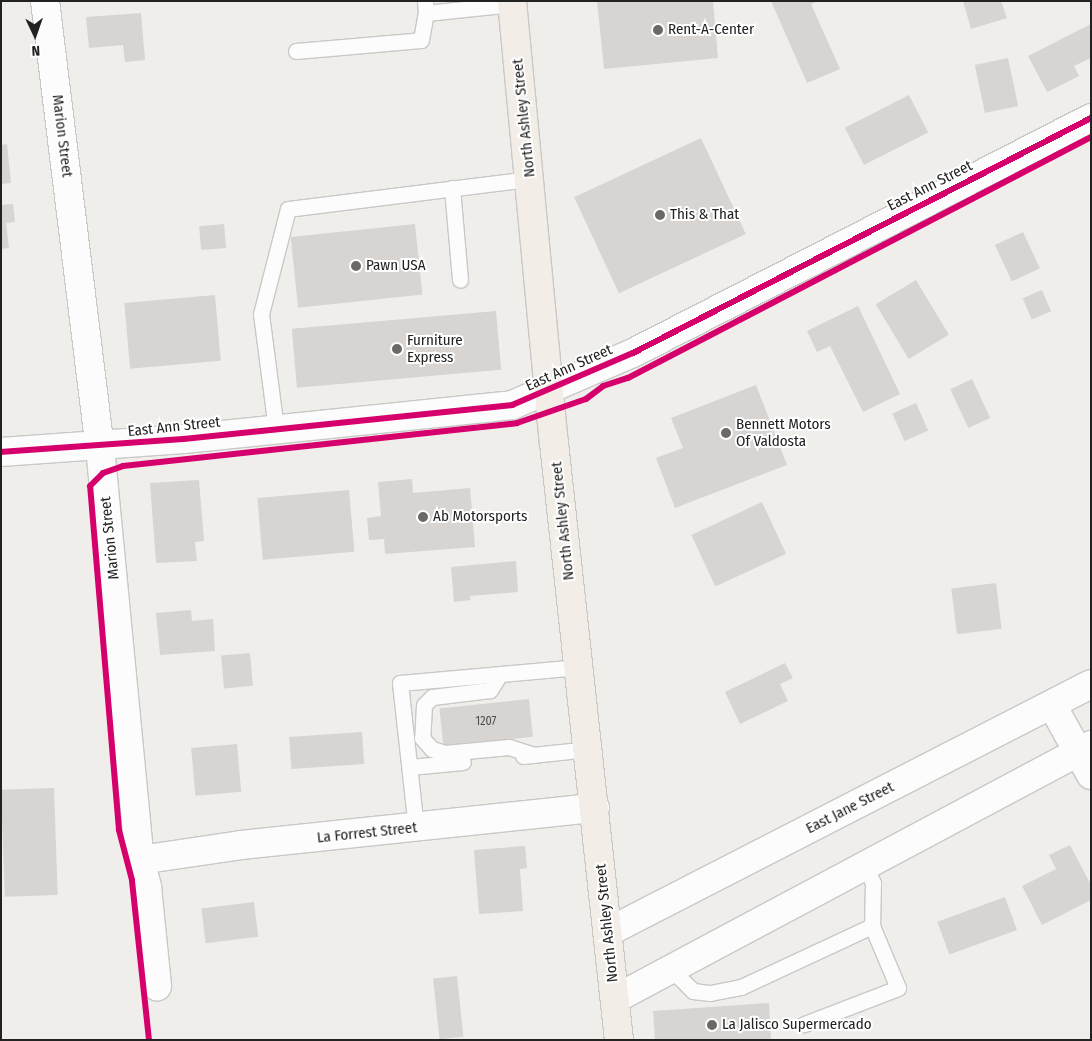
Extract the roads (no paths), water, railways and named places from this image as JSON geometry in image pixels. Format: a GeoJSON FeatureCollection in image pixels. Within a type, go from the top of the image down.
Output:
{"type":"FeatureCollection","features":[{"type":"Feature","properties":{"kind":"main road","name":"North Ashley Street"},"geometry":{"type":"LineString","coordinates":[[512,2],[550,392],[619,1040]]}},
{"type":"Feature","properties":{"kind":"street","name":"Marion Street"},"geometry":{"type":"LineString","coordinates":[[45,1],[100,447],[140,860],[147,887],[157,986]]}},
{"type":"Feature","properties":{"kind":"street","name":"East Ann Street"},"geometry":{"type":"LineString","coordinates":[[1,452],[100,447],[512,405],[550,392],[642,349],[1091,118]]}},
{"type":"Feature","properties":{"kind":"street","name":"East Jane Street"},"geometry":{"type":"LineString","coordinates":[[608,932],[1091,684]]}},
{"type":"Feature","properties":{"kind":"street"},"geometry":{"type":"LineString","coordinates":[[1052,705],[1085,748],[1091,775]]}},
{"type":"Feature","properties":{"kind":"street"},"geometry":{"type":"LineString","coordinates":[[615,999],[1085,748]]}},
{"type":"Feature","properties":{"kind":"street","name":"La Forrest Street"},"geometry":{"type":"LineString","coordinates":[[140,860],[241,845],[595,808]]}},
{"type":"Feature","properties":{"kind":"lane"},"geometry":{"type":"LineString","coordinates":[[296,51],[421,40],[426,7],[512,2]]}},
{"type":"Feature","properties":{"kind":"lane"},"geometry":{"type":"LineString","coordinates":[[276,429],[261,314],[288,209],[530,179]]}},
{"type":"Feature","properties":{"kind":"lane"},"geometry":{"type":"LineString","coordinates":[[452,188],[460,280]]}},
{"type":"Feature","properties":{"kind":"lane"},"geometry":{"type":"LineString","coordinates":[[416,828],[400,683],[579,667]]}},
{"type":"Feature","properties":{"kind":"lane"},"geometry":{"type":"LineString","coordinates":[[500,674],[490,690],[432,697],[424,705],[422,738],[432,749],[445,753],[508,747],[533,755]]}},
{"type":"Feature","properties":{"kind":"lane"},"geometry":{"type":"LineString","coordinates":[[410,767],[588,749]]}},
{"type":"Feature","properties":{"kind":"lane"},"geometry":{"type":"LineString","coordinates":[[804,1024],[898,988],[872,926],[873,883],[864,866]]}},
{"type":"Feature","properties":{"kind":"lane"},"geometry":{"type":"LineString","coordinates":[[671,969],[693,991],[733,988],[872,926]]}},
{"type":"Feature","properties":{"kind":"place","name":"Rent-A-Center"},"geometry":{"type":"Point","coordinates":[658,30]}},
{"type":"Feature","properties":{"kind":"place","name":"This & That"},"geometry":{"type":"Point","coordinates":[660,215]}},
{"type":"Feature","properties":{"kind":"place","name":"Pawn USA"},"geometry":{"type":"Point","coordinates":[356,266]}},
{"type":"Feature","properties":{"kind":"place","name":"Furniture Express"},"geometry":{"type":"Point","coordinates":[397,349]}},
{"type":"Feature","properties":{"kind":"place","name":"Bennett Motors Of Valdosta"},"geometry":{"type":"Point","coordinates":[726,433]}},
{"type":"Feature","properties":{"kind":"place","name":"Ab Motorsports"},"geometry":{"type":"Point","coordinates":[423,517]}},
{"type":"Feature","properties":{"kind":"place","name":"La Jalisco Supermercado"},"geometry":{"type":"Point","coordinates":[712,1025]}}]}
